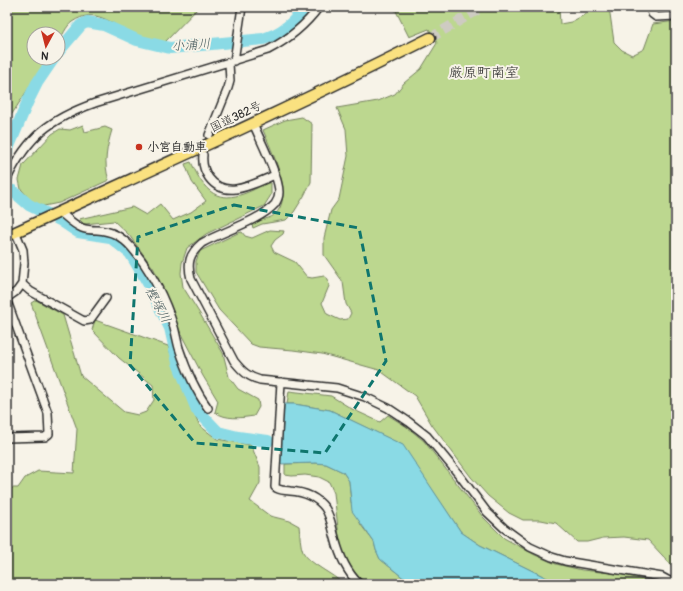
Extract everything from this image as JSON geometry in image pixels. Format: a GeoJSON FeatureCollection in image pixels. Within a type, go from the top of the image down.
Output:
{"type":"FeatureCollection","features":[{"type":"Feature","properties":{"kind":"highway","name":"国道382号"},"geometry":{"type":"LineString","coordinates":[[11,235],[210,144],[430,38]]}},
{"type":"Feature","properties":{"kind":"street"},"geometry":{"type":"LineString","coordinates":[[209,135],[230,81],[242,7]]}},
{"type":"Feature","properties":{"kind":"street"},"geometry":{"type":"LineString","coordinates":[[7,179],[32,139],[54,121],[101,101],[268,50],[288,38],[305,24],[319,7]]}},
{"type":"Feature","properties":{"kind":"street"},"geometry":{"type":"LineString","coordinates":[[650,7],[652,14],[656,17],[676,16]]}},
{"type":"Feature","properties":{"kind":"street"},"geometry":{"type":"LineString","coordinates":[[252,123],[275,175],[279,192],[275,203],[260,215],[202,243],[191,256],[189,270],[191,279],[238,367],[251,377],[260,380],[337,388],[365,397],[388,408],[404,418],[427,436],[494,520],[512,535],[530,547],[565,561],[662,577],[675,584]]}},
{"type":"Feature","properties":{"kind":"street"},"geometry":{"type":"LineString","coordinates":[[203,155],[203,168],[206,174],[217,186],[224,188],[236,190],[275,175]]}},
{"type":"Feature","properties":{"kind":"street"},"geometry":{"type":"LineString","coordinates":[[58,213],[84,228],[105,230],[114,233],[123,239],[144,264],[159,290],[174,328],[178,347],[186,367],[198,394],[208,408]]}},
{"type":"Feature","properties":{"kind":"street"},"geometry":{"type":"LineString","coordinates":[[7,438],[45,436],[48,434],[49,426],[48,413],[7,299],[17,291],[22,284],[24,263],[23,250],[11,235]]}},
{"type":"Feature","properties":{"kind":"street"},"geometry":{"type":"LineString","coordinates":[[22,284],[25,288],[37,296],[84,321],[90,320],[106,298]]}},
{"type":"Feature","properties":{"kind":"street"},"geometry":{"type":"LineString","coordinates":[[281,382],[275,487],[279,490],[304,493],[318,501],[325,508],[332,524],[340,554],[350,574],[359,584]]}},
{"type":"Feature","properties":{"kind":"highlighted area"},"geometry":{"type":"Polygon","coordinates":[[[234,205],[359,228],[386,361],[325,453],[195,443],[130,365],[138,237],[234,205]]]}},
{"type":"Feature","properties":{"kind":"green space"},"geometry":{"type":"Polygon","coordinates":[[[7,7],[199,7],[165,42],[140,36],[110,21],[96,16],[81,18],[72,22],[66,29],[66,26],[26,26],[26,66],[43,66],[12,114],[7,113],[7,7]]]}},
{"type":"Feature","properties":{"kind":"green space"},"geometry":{"type":"Polygon","coordinates":[[[394,7],[559,7],[560,24],[571,22],[599,7],[609,7],[614,42],[622,50],[632,55],[644,49],[653,24],[676,21],[676,570],[648,540],[624,537],[603,538],[587,542],[577,542],[556,523],[541,520],[523,520],[509,513],[488,496],[471,477],[432,425],[415,396],[379,370],[322,354],[259,347],[251,344],[219,310],[196,272],[196,261],[200,251],[238,233],[242,232],[245,236],[252,238],[270,230],[284,231],[283,234],[275,240],[271,246],[274,252],[295,262],[307,277],[312,278],[324,276],[328,279],[329,286],[322,303],[327,314],[340,320],[348,319],[351,313],[346,304],[343,282],[324,255],[324,238],[331,210],[339,199],[348,156],[346,129],[337,108],[378,101],[395,94],[404,83],[421,69],[437,43],[429,29],[409,37],[394,7]]]}},
{"type":"Feature","properties":{"kind":"green space"},"geometry":{"type":"Polygon","coordinates":[[[302,117],[312,124],[311,182],[294,212],[286,220],[262,224],[253,228],[252,225],[254,223],[274,215],[280,207],[283,197],[280,174],[263,130],[285,120],[302,117]]]}},
{"type":"Feature","properties":{"kind":"green space"},"geometry":{"type":"Polygon","coordinates":[[[83,125],[85,132],[105,127],[112,130],[106,155],[106,168],[109,180],[59,203],[44,206],[32,202],[21,189],[19,180],[23,165],[52,134],[60,129],[70,130],[83,125]]]}},
{"type":"Feature","properties":{"kind":"green space"},"geometry":{"type":"Polygon","coordinates":[[[191,162],[204,185],[210,191],[224,197],[239,195],[268,182],[271,183],[271,195],[264,206],[206,234],[187,248],[182,263],[181,273],[183,287],[223,353],[229,377],[238,389],[258,400],[259,407],[254,416],[239,418],[229,417],[219,415],[215,412],[218,401],[182,336],[154,269],[129,235],[114,221],[84,224],[79,219],[132,207],[146,215],[160,204],[173,220],[191,212],[206,201],[192,182],[185,164],[191,162]]]}},
{"type":"Feature","properties":{"kind":"green space"},"geometry":{"type":"Polygon","coordinates":[[[36,300],[63,315],[81,376],[124,412],[138,415],[146,412],[154,400],[153,385],[119,358],[92,330],[95,320],[168,346],[183,389],[200,426],[217,439],[251,445],[260,467],[260,483],[250,501],[270,516],[290,521],[299,526],[301,546],[306,556],[343,584],[7,584],[7,488],[18,488],[25,478],[38,471],[74,473],[77,429],[31,303],[36,300]]]}},
{"type":"Feature","properties":{"kind":"green space"},"geometry":{"type":"Polygon","coordinates":[[[289,391],[331,396],[352,409],[380,422],[388,415],[407,427],[424,441],[483,517],[504,538],[535,555],[556,564],[582,570],[620,574],[659,584],[553,584],[551,580],[480,545],[461,532],[402,445],[330,410],[287,404],[289,391]]]}},
{"type":"Feature","properties":{"kind":"green space"},"geometry":{"type":"Polygon","coordinates":[[[285,464],[326,464],[343,472],[349,481],[351,502],[361,525],[374,542],[380,559],[411,584],[368,584],[348,565],[339,537],[334,493],[329,482],[319,477],[285,475],[285,464]]]}},
{"type":"Feature","properties":{"kind":"water"},"geometry":{"type":"Polygon","coordinates":[[[283,404],[294,404],[330,410],[403,445],[461,532],[480,545],[551,580],[553,584],[411,584],[380,559],[374,542],[352,511],[349,481],[343,472],[326,464],[279,464],[283,404]]]}},
{"type":"Feature","properties":{"kind":"waterway","name":"小浦川"},"geometry":{"type":"LineString","coordinates":[[66,43],[81,25],[87,22],[104,25],[137,40],[170,48],[263,39],[281,31],[292,23],[304,7]]}},
{"type":"Feature","properties":{"kind":"waterway","name":"小浦川"},"geometry":{"type":"LineString","coordinates":[[7,151],[28,101],[37,83],[49,66]]}},
{"type":"Feature","properties":{"kind":"waterway","name":"樫塚川"},"geometry":{"type":"LineString","coordinates":[[13,191],[29,205],[60,220],[78,232],[110,237],[130,253],[148,283],[170,328],[178,363],[197,410],[218,432],[238,437],[268,441]]}},
{"type":"Feature","properties":{"kind":"tunnel"},"geometry":{"type":"LineString","coordinates":[[430,38],[483,7]]}},
{"type":"Feature","properties":{"kind":"place","name":"小宮自動車"},"geometry":{"type":"Point","coordinates":[139,147]}},
{"type":"Feature","properties":{"kind":"district","name":"厳原町南室"},"geometry":{"type":"Point","coordinates":[484,72]}}]}
